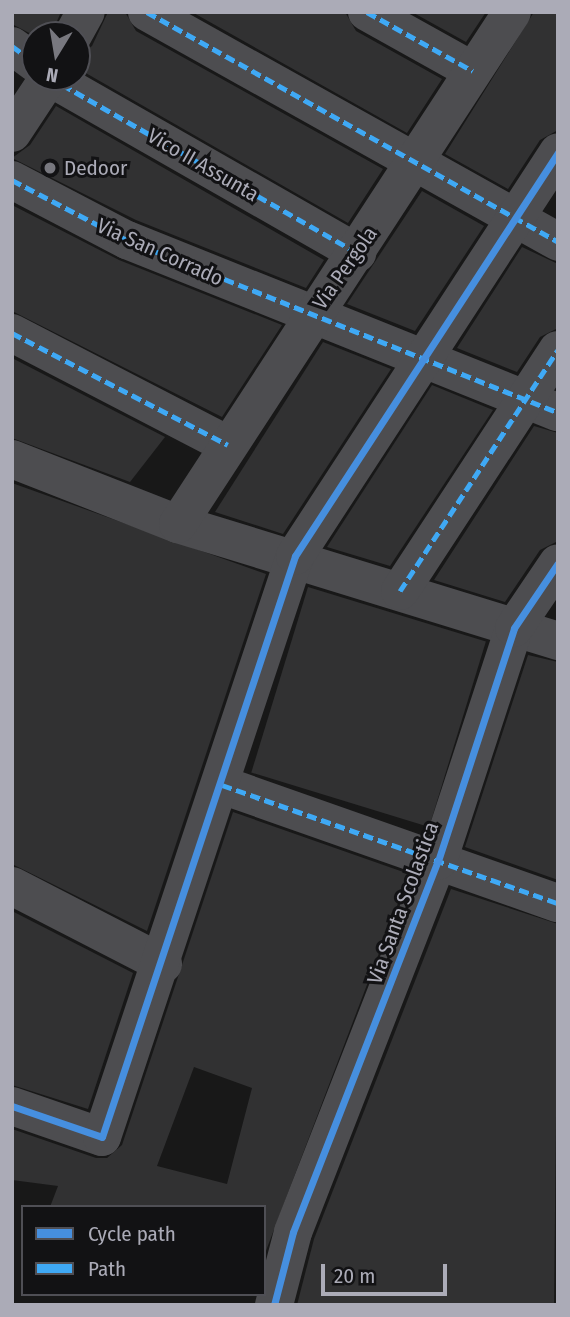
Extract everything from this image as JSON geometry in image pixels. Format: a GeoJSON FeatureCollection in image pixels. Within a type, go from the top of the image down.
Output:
{"type":"FeatureCollection","features":[{"type":"Feature","properties":{"kind":"street"},"geometry":{"type":"LineString","coordinates":[[147,12],[558,242]]}},
{"type":"Feature","properties":{"kind":"street"},"geometry":{"type":"LineString","coordinates":[[367,12],[473,71]]}},
{"type":"Feature","properties":{"kind":"street","name":"Via Pergola"},"geometry":{"type":"LineString","coordinates":[[178,523],[312,316],[358,253],[512,12]]}},
{"type":"Feature","properties":{"kind":"street"},"geometry":{"type":"LineString","coordinates":[[12,133],[40,91]]}},
{"type":"Feature","properties":{"kind":"street","name":"Vico II Assunta"},"geometry":{"type":"LineString","coordinates":[[74,91],[358,253]]}},
{"type":"Feature","properties":{"kind":"street"},"geometry":{"type":"LineString","coordinates":[[12,1106],[102,1137],[163,964],[295,556],[510,217],[558,152]]}},
{"type":"Feature","properties":{"kind":"street","name":"Via San Corrado"},"geometry":{"type":"LineString","coordinates":[[12,180],[127,240],[312,316],[541,404]]}},
{"type":"Feature","properties":{"kind":"street"},"geometry":{"type":"LineString","coordinates":[[12,333],[228,445]]}},
{"type":"Feature","properties":{"kind":"street"},"geometry":{"type":"LineString","coordinates":[[400,592],[541,404],[558,349]]}},
{"type":"Feature","properties":{"kind":"street"},"geometry":{"type":"LineString","coordinates":[[12,459],[178,523],[295,556],[558,641]]}},
{"type":"Feature","properties":{"kind":"street","name":"Via Santa Scolastica"},"geometry":{"type":"LineString","coordinates":[[274,1305],[293,1233],[438,861],[514,628],[558,563]]}},
{"type":"Feature","properties":{"kind":"street"},"geometry":{"type":"LineString","coordinates":[[222,785],[558,903]]}},
{"type":"Feature","properties":{"kind":"street"},"geometry":{"type":"LineString","coordinates":[[12,886],[163,964]]}},
{"type":"Feature","properties":{"kind":"building"},"geometry":{"type":"Polygon","coordinates":[[[12,12],[61,12],[57,21],[21,21],[21,29],[12,24],[12,12]]]}},
{"type":"Feature","properties":{"kind":"building"},"geometry":{"type":"Polygon","coordinates":[[[108,12],[125,12],[136,31],[383,169],[348,223],[91,76],[92,46],[108,12]]]}},
{"type":"Feature","properties":{"kind":"building"},"geometry":{"type":"Polygon","coordinates":[[[192,12],[345,12],[356,31],[442,79],[407,133],[192,12]]]}},
{"type":"Feature","properties":{"kind":"building"},"geometry":{"type":"Polygon","coordinates":[[[412,12],[486,12],[466,42],[412,12]]]}},
{"type":"Feature","properties":{"kind":"building"},"geometry":{"type":"Polygon","coordinates":[[[534,12],[558,12],[558,130],[540,140],[508,189],[445,154],[534,12]]]}},
{"type":"Feature","properties":{"kind":"building"},"geometry":{"type":"Polygon","coordinates":[[[56,106],[324,260],[306,288],[136,220],[12,158],[30,145],[56,106]]]}},
{"type":"Feature","properties":{"kind":"building"},"geometry":{"type":"Polygon","coordinates":[[[422,191],[484,226],[415,331],[347,304],[422,191]]]}},
{"type":"Feature","properties":{"kind":"building"},"geometry":{"type":"Polygon","coordinates":[[[12,205],[119,260],[282,325],[222,417],[12,311],[12,205]]]}},
{"type":"Feature","properties":{"kind":"building"},"geometry":{"type":"Polygon","coordinates":[[[522,247],[558,264],[558,328],[540,337],[517,372],[457,348],[522,247]]]}},
{"type":"Feature","properties":{"kind":"building"},"geometry":{"type":"Polygon","coordinates":[[[323,342],[391,369],[283,534],[215,512],[323,342]]]}},
{"type":"Feature","properties":{"kind":"building"},"geometry":{"type":"Polygon","coordinates":[[[12,358],[165,437],[130,482],[12,438],[12,358]]]}},
{"type":"Feature","properties":{"kind":"building"},"geometry":{"type":"Polygon","coordinates":[[[432,385],[493,410],[390,566],[327,547],[432,385]]]}},
{"type":"Feature","properties":{"kind":"building"},"geometry":{"type":"Polygon","coordinates":[[[534,426],[558,433],[558,541],[540,550],[505,602],[434,580],[534,426]]]}},
{"type":"Feature","properties":{"kind":"building"},"geometry":{"type":"Polygon","coordinates":[[[12,483],[266,574],[147,931],[12,864],[12,483]]]}},
{"type":"Feature","properties":{"kind":"building"},"geometry":{"type":"Polygon","coordinates":[[[308,587],[486,641],[429,827],[251,773],[308,587]]]}},
{"type":"Feature","properties":{"kind":"building"},"geometry":{"type":"Polygon","coordinates":[[[528,655],[558,662],[558,880],[465,847],[528,655]]]}},
{"type":"Feature","properties":{"kind":"building"},"geometry":{"type":"Polygon","coordinates":[[[233,812],[409,874],[266,1251],[266,1205],[51,1205],[58,1186],[12,1180],[12,1129],[96,1158],[107,1158],[122,1145],[233,812]],[[194,1067],[157,1166],[227,1184],[252,1088],[194,1067]]]}},
{"type":"Feature","properties":{"kind":"building"},"geometry":{"type":"Polygon","coordinates":[[[451,889],[558,924],[554,1305],[297,1305],[314,1239],[451,889]]]}},
{"type":"Feature","properties":{"kind":"building"},"geometry":{"type":"Polygon","coordinates":[[[12,911],[133,973],[88,1109],[12,1085],[12,911]]]}},
{"type":"Feature","properties":{"kind":"marked path"},"geometry":{"type":"LineString","coordinates":[[147,12],[558,242]]}},
{"type":"Feature","properties":{"kind":"marked path"},"geometry":{"type":"LineString","coordinates":[[367,12],[473,71]]}},
{"type":"Feature","properties":{"kind":"marked path"},"geometry":{"type":"LineString","coordinates":[[12,46],[21,53]]}},
{"type":"Feature","properties":{"kind":"marked path"},"geometry":{"type":"LineString","coordinates":[[74,91],[357,253]]}},
{"type":"Feature","properties":{"kind":"marked path"},"geometry":{"type":"LineString","coordinates":[[12,180],[127,240],[558,412]]}},
{"type":"Feature","properties":{"kind":"marked path"},"geometry":{"type":"LineString","coordinates":[[12,333],[228,445]]}},
{"type":"Feature","properties":{"kind":"marked path"},"geometry":{"type":"LineString","coordinates":[[400,591],[558,350]]}},
{"type":"Feature","properties":{"kind":"marked path"},"geometry":{"type":"LineString","coordinates":[[222,785],[558,903]]}},
{"type":"Feature","properties":{"kind":"cycle path"},"geometry":{"type":"LineString","coordinates":[[12,1106],[102,1137],[295,556],[558,152]]}},
{"type":"Feature","properties":{"kind":"cycle path"},"geometry":{"type":"LineString","coordinates":[[274,1305],[293,1232],[438,861],[514,628],[558,563]]}},
{"type":"Feature","properties":{"kind":"place","name":"Dedoor"},"geometry":{"type":"Point","coordinates":[50,168]}}]}
